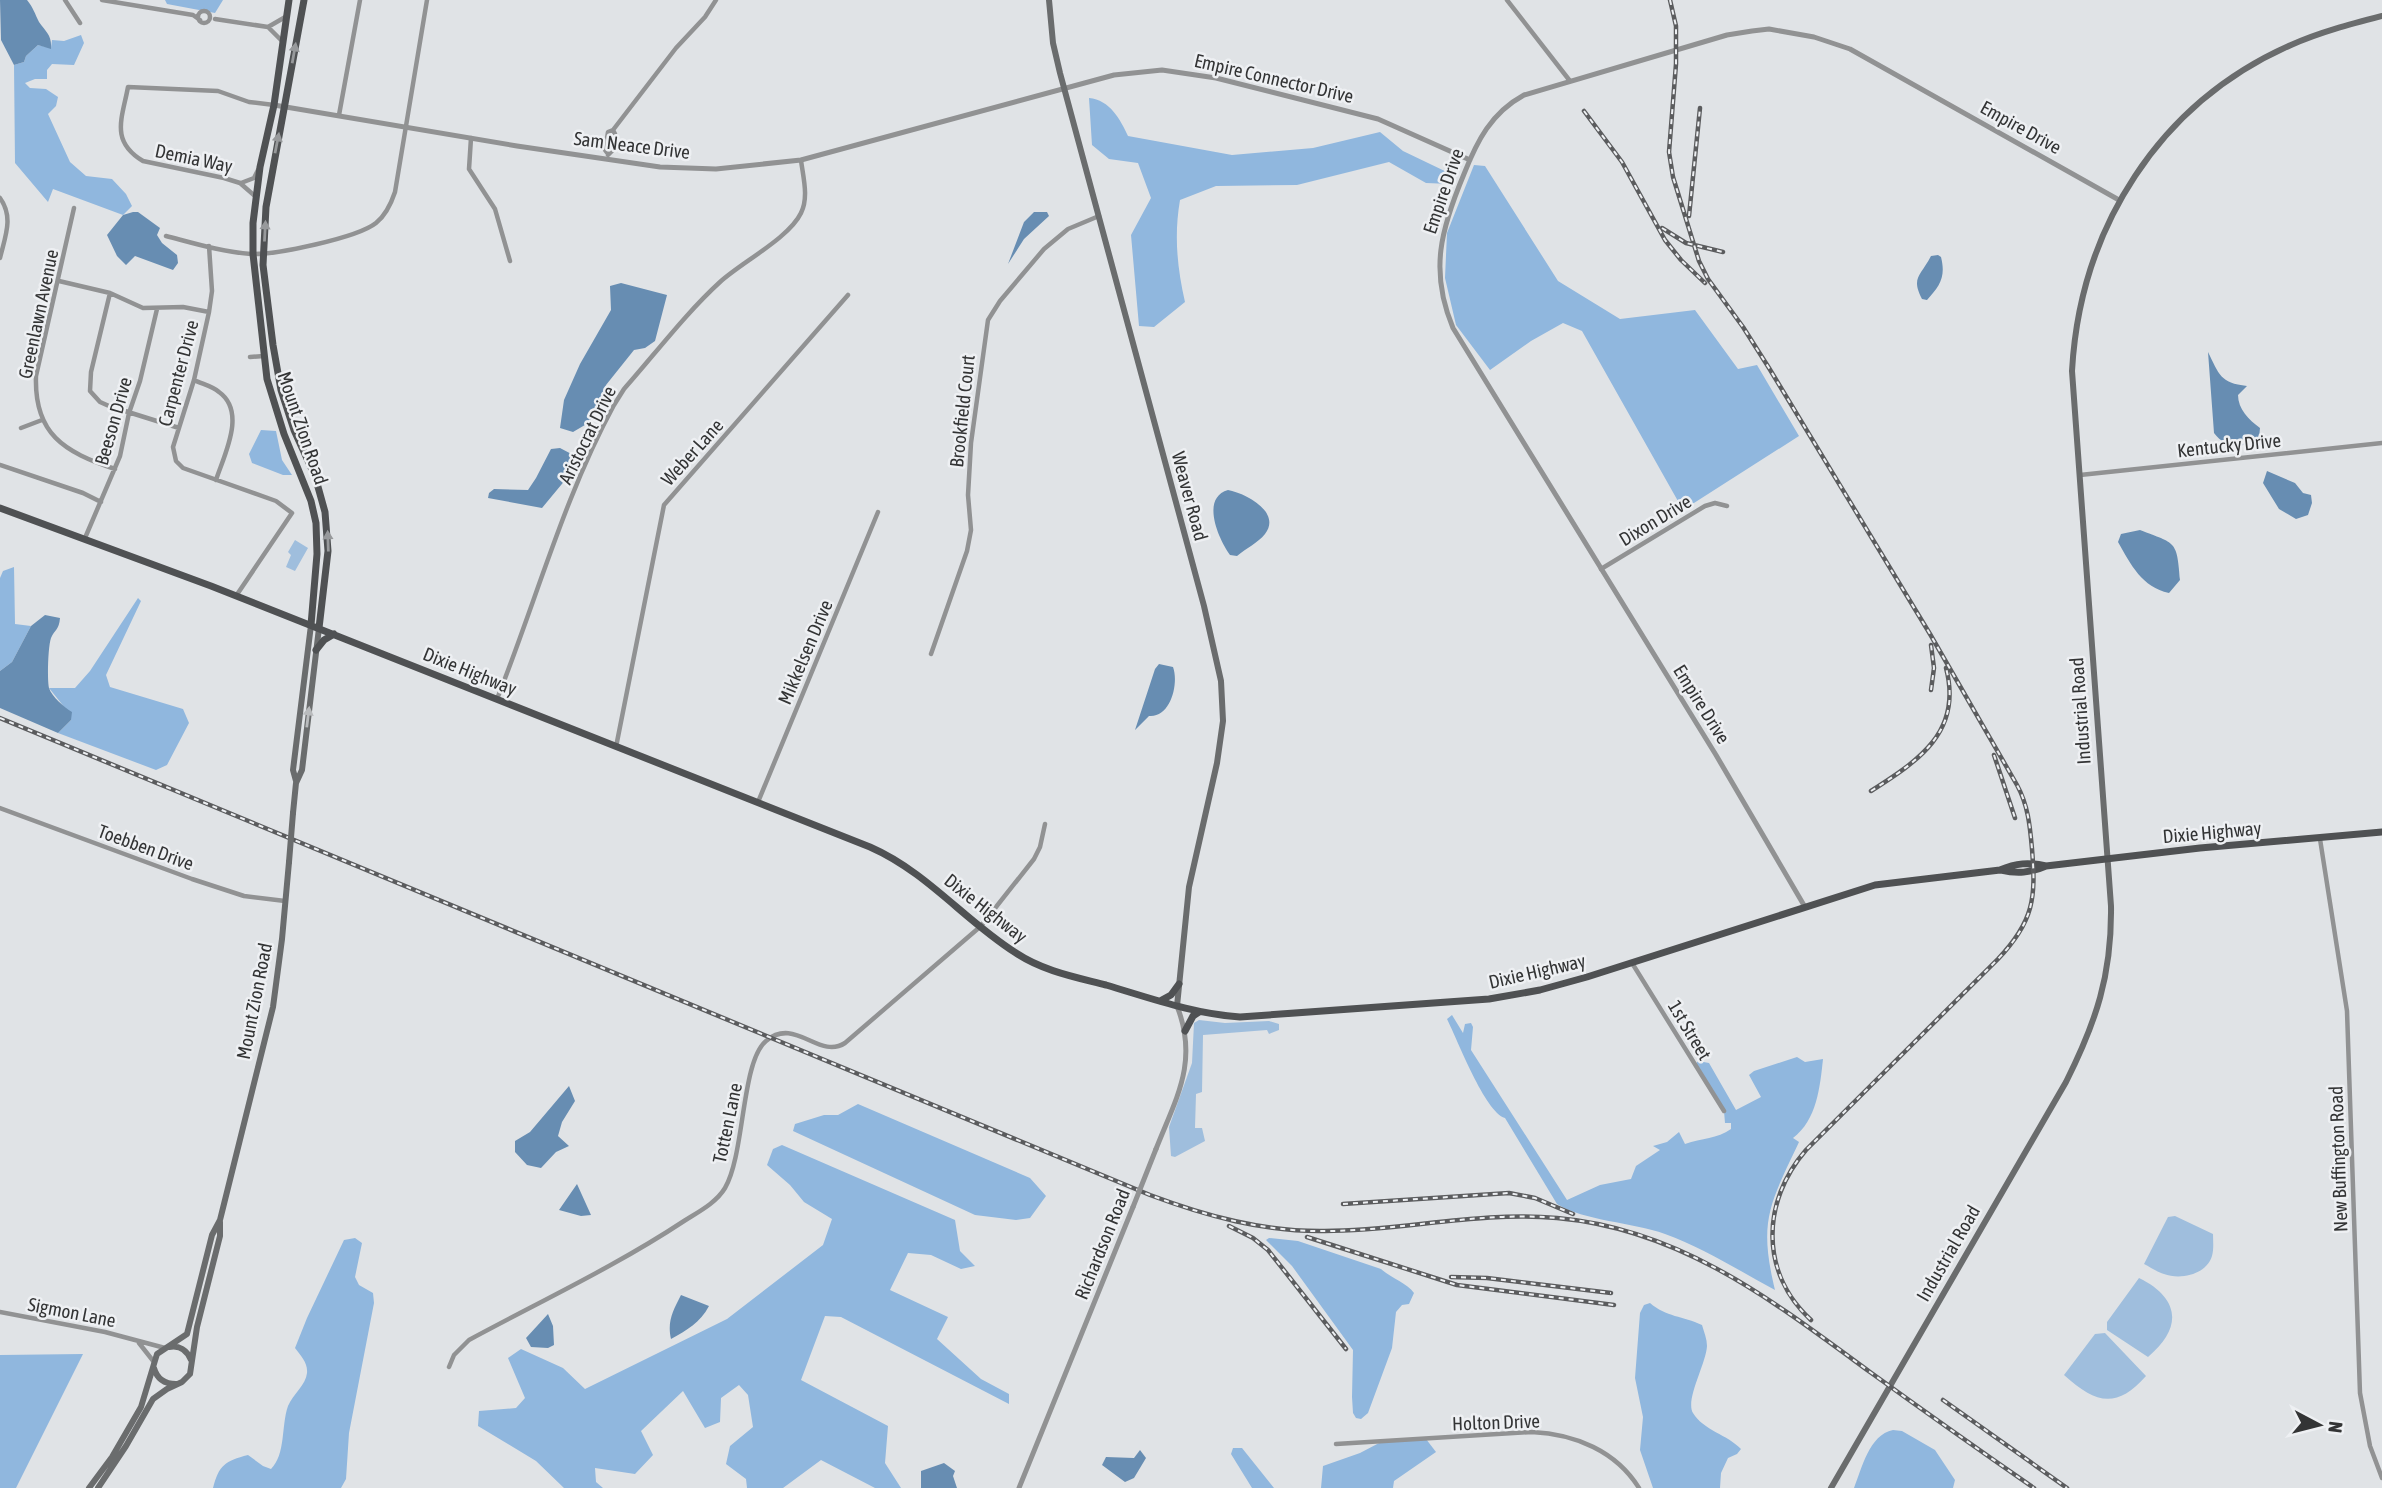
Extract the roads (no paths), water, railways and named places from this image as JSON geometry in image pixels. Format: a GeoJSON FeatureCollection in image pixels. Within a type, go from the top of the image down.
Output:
{"type":"FeatureCollection","features":[{"type":"Feature","properties":{"kind":"main road","name":"Mount Zion Road"},"geometry":{"type":"LineString","coordinates":[[191,1362],[220,1236],[220,1220],[272,1007],[282,939],[296,783],[293,770],[317,554],[315,516],[271,394],[253,254],[253,223],[260,167],[274,105],[289,0]]}},
{"type":"Feature","properties":{"kind":"main road","name":"Mount Zion Road"},"geometry":{"type":"LineString","coordinates":[[296,783],[302,770],[328,551],[325,512],[279,383],[264,278],[264,254],[266,208],[304,0]]}},
{"type":"Feature","properties":{"kind":"main road","name":"Weaver Road"},"geometry":{"type":"LineString","coordinates":[[1049,0],[1054,46],[1064,88],[1203,602],[1221,681],[1223,703],[1220,744],[1192,866],[1177,1006]]}},
{"type":"Feature","properties":{"kind":"main road","name":"Industrial Road"},"geometry":{"type":"LineString","coordinates":[[1831,1488],[2066,1082],[2088,1038],[2101,997],[2112,921],[2073,394],[2077,322],[2094,258],[2119,200],[2142,164],[2189,111],[2231,78],[2292,45],[2382,16]]}},
{"type":"Feature","properties":{"kind":"main road","name":"Dixie Highway"},"geometry":{"type":"LineString","coordinates":[[0,508],[319,628],[870,847],[901,862],[1031,962],[1199,1012],[1240,1017],[1489,999],[1540,990],[1632,963],[1875,885],[2000,870],[2014,873],[2034,872],[2046,866],[2200,848],[2382,832]]}},
{"type":"Feature","properties":{"kind":"main road"},"geometry":{"type":"LineString","coordinates":[[316,650],[334,634]]}},
{"type":"Feature","properties":{"kind":"main road"},"geometry":{"type":"LineString","coordinates":[[1160,1001],[1171,995],[1179,984]]}},
{"type":"Feature","properties":{"kind":"main road"},"geometry":{"type":"LineString","coordinates":[[1185,1031],[1193,1016],[1199,1012]]}},
{"type":"Feature","properties":{"kind":"main road","name":"Mount Zion Road"},"geometry":{"type":"LineString","coordinates":[[166,1348],[187,1334],[212,1235],[220,1220]]}},
{"type":"Feature","properties":{"kind":"main road"},"geometry":{"type":"LineString","coordinates":[[89,1488],[112,1457],[141,1407],[157,1354],[166,1348],[180,1347],[189,1356],[190,1374],[153,1399],[122,1453],[97,1488]]}},
{"type":"Feature","properties":{"kind":"main road"},"geometry":{"type":"LineString","coordinates":[[154,1365],[158,1377],[163,1381],[178,1383]]}},
{"type":"Feature","properties":{"kind":"street"},"geometry":{"type":"LineString","coordinates":[[65,0],[80,23]]}},
{"type":"Feature","properties":{"kind":"street"},"geometry":{"type":"LineString","coordinates":[[102,0],[193,15],[205,11],[210,14],[211,20]]}},
{"type":"Feature","properties":{"kind":"street"},"geometry":{"type":"LineString","coordinates":[[339,115],[360,0]]}},
{"type":"Feature","properties":{"kind":"street"},"geometry":{"type":"LineString","coordinates":[[166,236],[264,254],[298,249],[374,225],[385,215],[391,204],[426,0]]}},
{"type":"Feature","properties":{"kind":"street"},"geometry":{"type":"LineString","coordinates":[[607,157],[605,150],[608,132],[676,48],[705,17],[716,0]]}},
{"type":"Feature","properties":{"kind":"street"},"geometry":{"type":"LineString","coordinates":[[1507,0],[1570,81]]}},
{"type":"Feature","properties":{"kind":"street"},"geometry":{"type":"LineString","coordinates":[[200,13],[200,20]]}},
{"type":"Feature","properties":{"kind":"street"},"geometry":{"type":"LineString","coordinates":[[193,15],[203,22],[211,20],[268,27],[287,16]]}},
{"type":"Feature","properties":{"kind":"street"},"geometry":{"type":"LineString","coordinates":[[268,27],[283,42]]}},
{"type":"Feature","properties":{"kind":"street","name":"Empire Drive"},"geometry":{"type":"LineString","coordinates":[[1805,907],[1716,755],[1458,338],[1446,309],[1439,273],[1441,237],[1469,160],[1482,133],[1506,106],[1524,95],[1727,35],[1769,29],[1814,37],[1861,55],[2119,200]]}},
{"type":"Feature","properties":{"kind":"street","name":"Empire Connector Drive"},"geometry":{"type":"LineString","coordinates":[[1064,88],[1136,71],[1162,70],[1198,75],[1371,117],[1469,160]]}},
{"type":"Feature","properties":{"kind":"street","name":"Demia Way"},"geometry":{"type":"LineString","coordinates":[[256,197],[240,183],[143,161],[132,154],[124,146],[120,135],[128,87],[218,91],[249,102],[274,105]]}},
{"type":"Feature","properties":{"kind":"street","name":"Sam Neace Drive"},"geometry":{"type":"LineString","coordinates":[[274,105],[660,167],[716,169],[801,160],[1064,88]]}},
{"type":"Feature","properties":{"kind":"street"},"geometry":{"type":"LineString","coordinates":[[471,138],[469,169],[495,209],[510,261]]}},
{"type":"Feature","properties":{"kind":"street","name":"Aristocrat Drive"},"geometry":{"type":"LineString","coordinates":[[497,699],[563,520],[614,405],[624,389],[711,290],[797,221],[805,201],[801,160]]}},
{"type":"Feature","properties":{"kind":"street","name":"Demia Way"},"geometry":{"type":"LineString","coordinates":[[240,183],[254,178],[260,167]]}},
{"type":"Feature","properties":{"kind":"street"},"geometry":{"type":"LineString","coordinates":[[0,198],[6,207],[8,220],[0,258]]}},
{"type":"Feature","properties":{"kind":"street","name":"Greenlawn Avenue"},"geometry":{"type":"LineString","coordinates":[[42,420],[37,401],[36,376],[74,208]]}},
{"type":"Feature","properties":{"kind":"street","name":"Brookfield Court"},"geometry":{"type":"LineString","coordinates":[[931,654],[967,551],[971,530],[968,495],[971,443],[988,320],[1000,301],[1044,249],[1068,229],[1099,216]]}},
{"type":"Feature","properties":{"kind":"street","name":"Carpenter Drive"},"geometry":{"type":"LineString","coordinates":[[209,246],[212,291],[209,312],[194,380],[173,447],[176,461],[183,468],[276,501],[292,513],[236,596]]}},
{"type":"Feature","properties":{"kind":"street"},"geometry":{"type":"LineString","coordinates":[[59,281],[110,293],[143,308],[183,307],[209,312]]}},
{"type":"Feature","properties":{"kind":"street"},"geometry":{"type":"LineString","coordinates":[[110,293],[89,385],[93,395],[100,402],[178,428]]}},
{"type":"Feature","properties":{"kind":"street","name":"Weber Lane"},"geometry":{"type":"LineString","coordinates":[[616,747],[664,505],[848,295]]}},
{"type":"Feature","properties":{"kind":"street","name":"Beeson Drive"},"geometry":{"type":"LineString","coordinates":[[85,538],[120,456],[157,309]]}},
{"type":"Feature","properties":{"kind":"street"},"geometry":{"type":"LineString","coordinates":[[250,357],[264,356]]}},
{"type":"Feature","properties":{"kind":"street"},"geometry":{"type":"LineString","coordinates":[[194,380],[219,391],[228,401],[232,412],[233,425],[216,480]]}},
{"type":"Feature","properties":{"kind":"street"},"geometry":{"type":"LineString","coordinates":[[21,428],[42,420],[66,447],[115,469]]}},
{"type":"Feature","properties":{"kind":"street","name":"Kentucky Drive"},"geometry":{"type":"LineString","coordinates":[[2079,475],[2382,443]]}},
{"type":"Feature","properties":{"kind":"street"},"geometry":{"type":"LineString","coordinates":[[0,465],[83,493],[101,502]]}},
{"type":"Feature","properties":{"kind":"street","name":"Dixon Drive"},"geometry":{"type":"LineString","coordinates":[[1601,569],[1705,506],[1714,503],[1727,506]]}},
{"type":"Feature","properties":{"kind":"street","name":"Mikkelsen Drive"},"geometry":{"type":"LineString","coordinates":[[758,803],[878,512]]}},
{"type":"Feature","properties":{"kind":"street","name":"Toebben Drive"},"geometry":{"type":"LineString","coordinates":[[0,808],[179,875],[244,896],[285,901]]}},
{"type":"Feature","properties":{"kind":"street"},"geometry":{"type":"LineString","coordinates":[[981,926],[1034,859],[1040,847],[1045,824]]}},
{"type":"Feature","properties":{"kind":"street","name":"New Buffington Road"},"geometry":{"type":"LineString","coordinates":[[2320,839],[2347,1011],[2360,1393],[2370,1446],[2382,1478]]}},
{"type":"Feature","properties":{"kind":"street","name":"Totten Lane"},"geometry":{"type":"LineString","coordinates":[[449,1367],[454,1355],[469,1340],[655,1240],[719,1197],[727,1184],[733,1164],[752,1068],[757,1052],[764,1042],[775,1035],[786,1033],[827,1046],[841,1046],[981,926]]}},
{"type":"Feature","properties":{"kind":"street","name":"1st Street"},"geometry":{"type":"LineString","coordinates":[[1632,963],[1724,1111]]}},
{"type":"Feature","properties":{"kind":"street","name":"Richardson Road"},"geometry":{"type":"LineString","coordinates":[[1019,1488],[1133,1207],[1186,1067],[1185,1031],[1177,1006]]}},
{"type":"Feature","properties":{"kind":"street","name":"Sigmon Lane"},"geometry":{"type":"LineString","coordinates":[[0,1312],[105,1332],[166,1348]]}},
{"type":"Feature","properties":{"kind":"street","name":"Sigmon Lane"},"geometry":{"type":"LineString","coordinates":[[139,1342],[154,1365]]}},
{"type":"Feature","properties":{"kind":"street","name":"Holton Drive"},"geometry":{"type":"LineString","coordinates":[[1336,1444],[1532,1432],[1560,1435],[1610,1456],[1639,1488]]}},
{"type":"Feature","properties":{"kind":"railway"},"geometry":{"type":"LineString","coordinates":[[1670,0],[1676,26],[1676,64],[1669,152],[1673,177],[1699,261],[1708,279],[1769,368],[1930,634],[2017,785],[2026,808],[2030,832],[2032,895],[2026,920],[2019,933],[1998,959],[1806,1150],[1791,1170],[1781,1192],[1774,1214],[1772,1237],[1775,1259],[1782,1281],[1794,1301],[1811,1320]]}},
{"type":"Feature","properties":{"kind":"railway"},"geometry":{"type":"LineString","coordinates":[[1689,216],[1700,108]]}},
{"type":"Feature","properties":{"kind":"railway"},"geometry":{"type":"LineString","coordinates":[[1584,111],[1622,162],[1665,240],[1705,283]]}},
{"type":"Feature","properties":{"kind":"railway"},"geometry":{"type":"LineString","coordinates":[[1662,228],[1686,243],[1723,252]]}},
{"type":"Feature","properties":{"kind":"railway"},"geometry":{"type":"LineString","coordinates":[[1931,645],[1934,668],[1931,690]]}},
{"type":"Feature","properties":{"kind":"railway"},"geometry":{"type":"LineString","coordinates":[[1871,791],[1920,756],[1942,727],[1948,710],[1950,690],[1946,668]]}},
{"type":"Feature","properties":{"kind":"railway"},"geometry":{"type":"LineString","coordinates":[[0,718],[1150,1195],[1192,1210],[1258,1226],[1302,1231],[1354,1230],[1470,1219],[1528,1217],[1557,1218],[1602,1225],[1645,1237],[1724,1272],[1761,1295],[2034,1488]]}},
{"type":"Feature","properties":{"kind":"railway"},"geometry":{"type":"LineString","coordinates":[[1994,755],[2015,818]]}},
{"type":"Feature","properties":{"kind":"railway"},"geometry":{"type":"LineString","coordinates":[[1343,1204],[1509,1193],[1535,1198],[1573,1214]]}},
{"type":"Feature","properties":{"kind":"railway"},"geometry":{"type":"LineString","coordinates":[[1229,1226],[1253,1238],[1268,1250],[1346,1349]]}},
{"type":"Feature","properties":{"kind":"railway"},"geometry":{"type":"LineString","coordinates":[[1307,1237],[1457,1285],[1614,1305]]}},
{"type":"Feature","properties":{"kind":"railway"},"geometry":{"type":"LineString","coordinates":[[1451,1277],[1487,1278],[1611,1293]]}},
{"type":"Feature","properties":{"kind":"railway"},"geometry":{"type":"LineString","coordinates":[[1943,1400],[2067,1488]]}}]}
